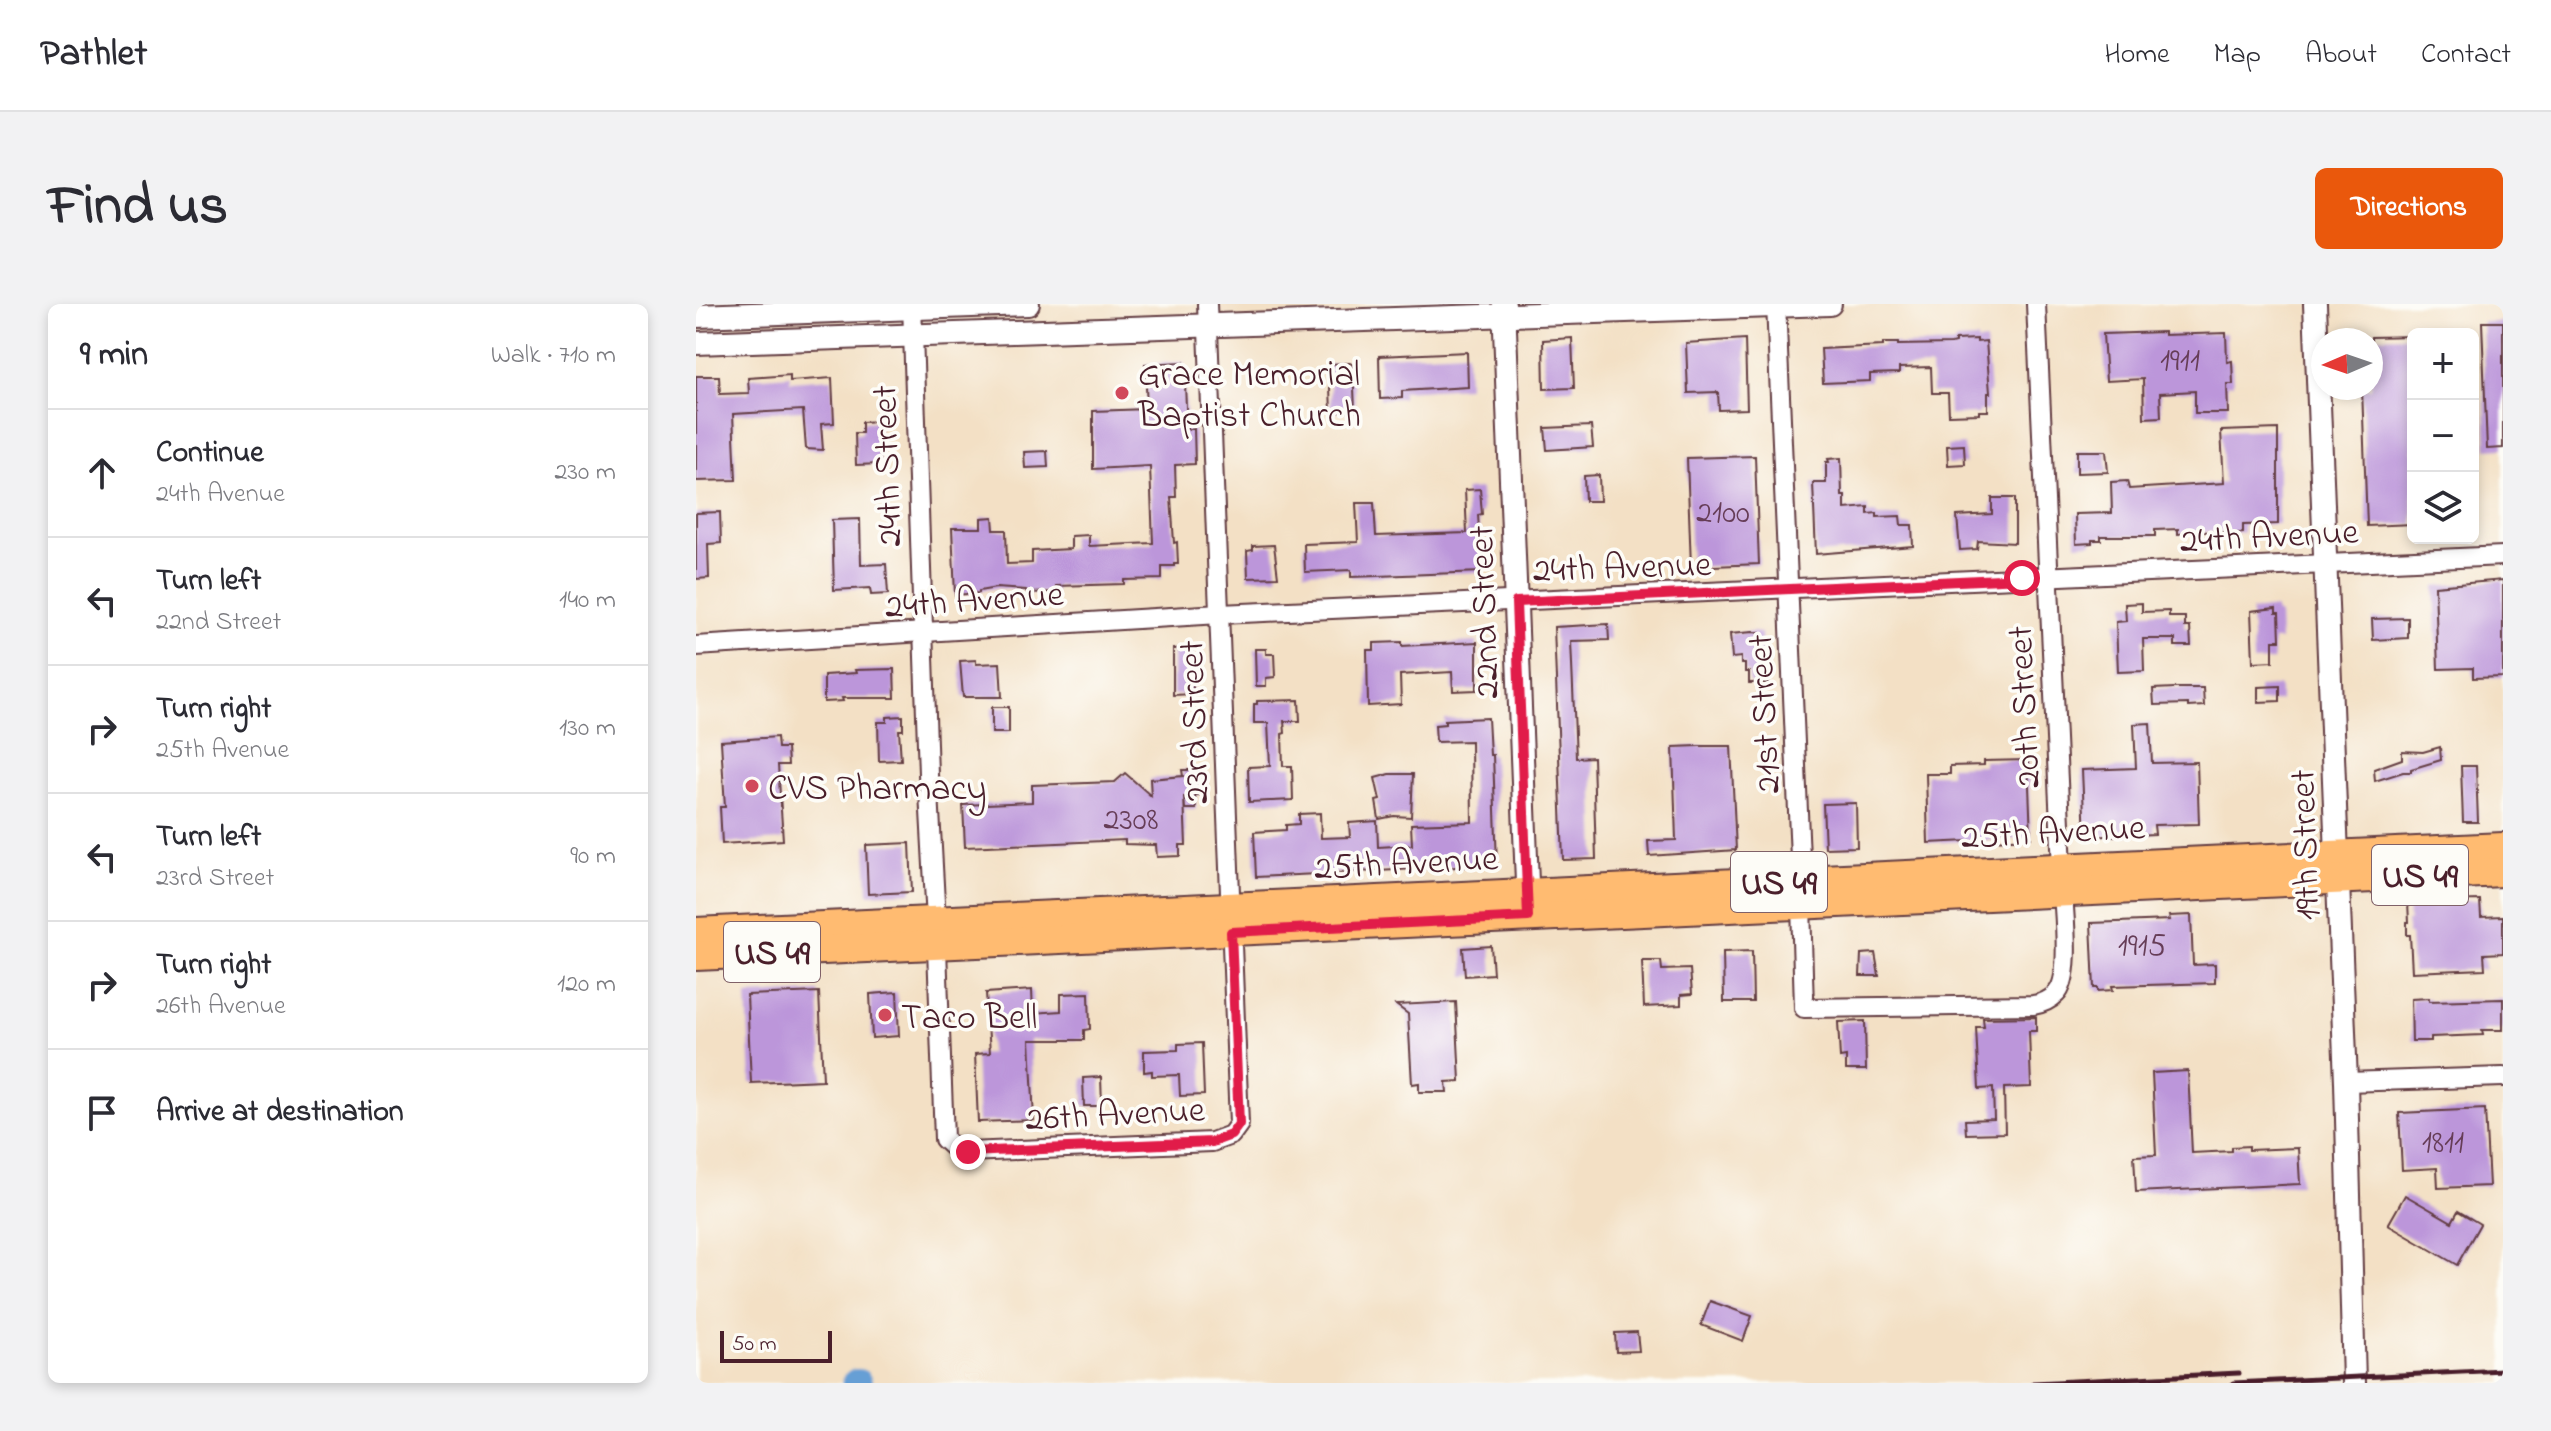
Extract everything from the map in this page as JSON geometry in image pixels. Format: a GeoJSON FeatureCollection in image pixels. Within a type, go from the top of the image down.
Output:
{"type":"FeatureCollection","features":[{"type":"Feature","properties":{"kind":"main road","name":"25th Avenue"},"geometry":{"type":"LineString","coordinates":[[696,932],[937,933],[1230,920],[2338,867],[2503,847]]}},
{"type":"Feature","properties":{"kind":"main road","name":"25th Avenue"},"geometry":{"type":"LineString","coordinates":[[2338,867],[2503,872]]}},
{"type":"Feature","properties":{"kind":"main road","name":"25th Avenue"},"geometry":{"type":"LineString","coordinates":[[696,956],[937,933]]}},
{"type":"Feature","properties":{"kind":"street"},"geometry":{"type":"LineString","coordinates":[[696,316],[1028,304]]}},
{"type":"Feature","properties":{"kind":"street"},"geometry":{"type":"LineString","coordinates":[[696,343],[912,336],[1208,315],[1830,304]]}},
{"type":"Feature","properties":{"kind":"street","name":"20th Street"},"geometry":{"type":"LineString","coordinates":[[1804,1008],[2033,1005],[2057,994],[2064,979],[2063,880],[2036,304]]}},
{"type":"Feature","properties":{"kind":"street","name":"19th Street"},"geometry":{"type":"LineString","coordinates":[[2315,304],[2346,1082],[2354,1383]]}},
{"type":"Feature","properties":{"kind":"street","name":"21st Street"},"geometry":{"type":"LineString","coordinates":[[1776,305],[1804,1008]]}},
{"type":"Feature","properties":{"kind":"street","name":"24th Street"},"geometry":{"type":"LineString","coordinates":[[911,306],[944,1139],[954,1148]]}},
{"type":"Feature","properties":{"kind":"street","name":"22nd Street"},"geometry":{"type":"LineString","coordinates":[[1504,310],[1527,905]]}},
{"type":"Feature","properties":{"kind":"street","name":"23rd Street"},"geometry":{"type":"LineString","coordinates":[[1208,315],[1239,1124],[1231,1135]]}},
{"type":"Feature","properties":{"kind":"street","name":"24th Avenue"},"geometry":{"type":"LineString","coordinates":[[696,646],[1220,614],[2503,556]]}},
{"type":"Feature","properties":{"kind":"street"},"geometry":{"type":"LineString","coordinates":[[2346,1082],[2503,1077]]}},
{"type":"Feature","properties":{"kind":"street","name":"26th Avenue"},"geometry":{"type":"LineString","coordinates":[[954,1148],[968,1152],[1212,1142],[1231,1135]]}},
{"type":"Feature","properties":{"kind":"building"},"geometry":{"type":"Polygon","coordinates":[[[2482,322],[2503,322],[2503,448],[2487,449],[2482,322]]]}},
{"type":"Feature","properties":{"kind":"building"},"geometry":{"type":"Polygon","coordinates":[[[2164,332],[2164,335],[2226,333],[2227,362],[2232,361],[2233,384],[2227,384],[2228,413],[2195,413],[2195,391],[2160,393],[2161,417],[2144,418],[2143,379],[2106,381],[2103,334],[2164,332]]]}},
{"type":"Feature","properties":{"kind":"building"},"geometry":{"type":"Polygon","coordinates":[[[2407,336],[2407,524],[2367,526],[2362,400],[2383,400],[2383,337],[2407,336]]]}},
{"type":"Feature","properties":{"kind":"building"},"geometry":{"type":"Polygon","coordinates":[[[1572,338],[1574,388],[1544,389],[1543,340],[1572,338]]]}},
{"type":"Feature","properties":{"kind":"building"},"geometry":{"type":"Polygon","coordinates":[[[1745,339],[1747,409],[1719,410],[1718,392],[1688,393],[1686,343],[1745,339]]]}},
{"type":"Feature","properties":{"kind":"building"},"geometry":{"type":"Polygon","coordinates":[[[1977,339],[1977,342],[1986,341],[1990,393],[1988,411],[1979,411],[1979,414],[1949,415],[1948,393],[1932,393],[1931,367],[1899,368],[1899,373],[1870,374],[1870,381],[1823,383],[1821,349],[1883,346],[1883,343],[1951,344],[1955,340],[1977,339]]]}},
{"type":"Feature","properties":{"kind":"building"},"geometry":{"type":"Polygon","coordinates":[[[1467,352],[1468,387],[1402,391],[1402,398],[1380,399],[1379,356],[1467,352]]]}},
{"type":"Feature","properties":{"kind":"building"},"geometry":{"type":"Polygon","coordinates":[[[1184,362],[1187,429],[1194,429],[1195,464],[1175,465],[1176,497],[1171,497],[1178,564],[1162,566],[1162,579],[1124,580],[1124,584],[1056,586],[1056,592],[1027,593],[1026,590],[996,588],[955,595],[952,528],[981,528],[981,518],[993,517],[994,530],[1006,530],[1007,564],[1032,563],[1032,551],[1071,549],[1071,536],[1089,535],[1089,546],[1153,543],[1150,466],[1093,469],[1093,411],[1147,409],[1145,364],[1184,362]]]}},
{"type":"Feature","properties":{"kind":"building"},"geometry":{"type":"Polygon","coordinates":[[[1329,364],[1353,365],[1355,411],[1331,412],[1329,364]]]}},
{"type":"Feature","properties":{"kind":"building"},"geometry":{"type":"Polygon","coordinates":[[[790,375],[790,381],[832,378],[834,423],[821,424],[823,450],[806,449],[803,410],[733,414],[736,480],[696,481],[696,376],[719,376],[720,394],[749,393],[748,378],[790,375]]]}},
{"type":"Feature","properties":{"kind":"building"},"geometry":{"type":"Polygon","coordinates":[[[879,421],[880,464],[856,465],[855,433],[862,433],[862,422],[879,421]]]}},
{"type":"Feature","properties":{"kind":"building"},"geometry":{"type":"Polygon","coordinates":[[[1591,426],[1593,447],[1547,450],[1545,428],[1591,426]]]}},
{"type":"Feature","properties":{"kind":"building"},"geometry":{"type":"Polygon","coordinates":[[[2278,429],[2278,524],[2243,525],[2243,533],[2229,534],[2216,531],[2178,534],[2178,529],[2155,530],[2155,536],[2101,536],[2101,540],[2092,540],[2092,543],[2076,544],[2075,514],[2112,513],[2111,482],[2127,481],[2129,489],[2224,483],[2221,431],[2278,429]]]}},
{"type":"Feature","properties":{"kind":"building"},"geometry":{"type":"Polygon","coordinates":[[[1964,445],[1965,464],[1948,465],[1947,446],[1964,445]]]}},
{"type":"Feature","properties":{"kind":"building"},"geometry":{"type":"Polygon","coordinates":[[[1047,451],[1048,467],[1025,468],[1024,452],[1047,451]]]}},
{"type":"Feature","properties":{"kind":"building"},"geometry":{"type":"Polygon","coordinates":[[[2077,451],[2106,451],[2108,472],[2077,473],[2077,451]]]}},
{"type":"Feature","properties":{"kind":"building"},"geometry":{"type":"Polygon","coordinates":[[[1755,456],[1759,564],[1691,567],[1687,458],[1755,456]]]}},
{"type":"Feature","properties":{"kind":"building"},"geometry":{"type":"Polygon","coordinates":[[[1841,458],[1845,509],[1868,507],[1868,514],[1877,513],[1877,517],[1900,516],[1901,525],[1912,525],[1913,546],[1816,554],[1813,483],[1826,483],[1826,462],[1841,458]]]}},
{"type":"Feature","properties":{"kind":"building"},"geometry":{"type":"Polygon","coordinates":[[[1599,475],[1600,501],[1585,501],[1584,476],[1599,475]]]}},
{"type":"Feature","properties":{"kind":"building"},"geometry":{"type":"Polygon","coordinates":[[[1480,489],[1482,514],[1478,515],[1482,572],[1351,577],[1351,570],[1305,572],[1304,544],[1358,542],[1356,503],[1374,503],[1376,536],[1467,533],[1465,490],[1480,489]]]}},
{"type":"Feature","properties":{"kind":"building"},"geometry":{"type":"Polygon","coordinates":[[[1992,498],[2015,498],[2015,543],[1978,541],[1977,549],[1960,550],[1957,516],[1992,514],[1992,498]]]}},
{"type":"Feature","properties":{"kind":"building"},"geometry":{"type":"Polygon","coordinates":[[[720,512],[721,543],[708,544],[709,578],[696,579],[696,513],[720,512]]]}},
{"type":"Feature","properties":{"kind":"building"},"geometry":{"type":"Polygon","coordinates":[[[860,519],[861,565],[886,564],[888,594],[871,595],[870,588],[834,590],[832,520],[860,519]]]}},
{"type":"Feature","properties":{"kind":"building"},"geometry":{"type":"Polygon","coordinates":[[[1274,545],[1278,577],[1248,578],[1247,551],[1253,550],[1253,546],[1274,545]]]}},
{"type":"Feature","properties":{"kind":"building"},"geometry":{"type":"Polygon","coordinates":[[[2503,580],[2503,677],[2473,678],[2473,668],[2438,669],[2435,586],[2503,580]]]}},
{"type":"Feature","properties":{"kind":"building"},"geometry":{"type":"Polygon","coordinates":[[[2142,603],[2142,612],[2169,611],[2169,617],[2185,617],[2185,627],[2190,627],[2191,646],[2175,646],[2175,639],[2143,639],[2144,671],[2118,672],[2116,622],[2126,621],[2125,604],[2142,603]]]}},
{"type":"Feature","properties":{"kind":"building"},"geometry":{"type":"Polygon","coordinates":[[[2276,608],[2280,640],[2273,640],[2273,661],[2253,662],[2251,611],[2276,608]]]}},
{"type":"Feature","properties":{"kind":"building"},"geometry":{"type":"Polygon","coordinates":[[[2408,618],[2408,638],[2373,640],[2372,619],[2408,618]]]}},
{"type":"Feature","properties":{"kind":"building"},"geometry":{"type":"Polygon","coordinates":[[[1608,624],[1609,640],[1571,641],[1576,758],[1593,757],[1596,859],[1563,860],[1554,627],[1608,624]]]}},
{"type":"Feature","properties":{"kind":"building"},"geometry":{"type":"Polygon","coordinates":[[[1761,633],[1762,666],[1767,666],[1768,683],[1749,683],[1749,672],[1745,672],[1741,657],[1732,658],[1730,634],[1761,633]]]}},
{"type":"Feature","properties":{"kind":"building"},"geometry":{"type":"Polygon","coordinates":[[[1402,642],[1402,646],[1477,642],[1477,690],[1453,691],[1452,672],[1400,675],[1401,704],[1368,706],[1367,650],[1374,650],[1374,643],[1402,642]]]}},
{"type":"Feature","properties":{"kind":"building"},"geometry":{"type":"Polygon","coordinates":[[[1192,648],[1193,694],[1173,695],[1173,649],[1192,648]]]}},
{"type":"Feature","properties":{"kind":"building"},"geometry":{"type":"Polygon","coordinates":[[[1255,649],[1266,649],[1266,654],[1274,654],[1275,677],[1266,678],[1266,686],[1256,686],[1255,649]]]}},
{"type":"Feature","properties":{"kind":"building"},"geometry":{"type":"Polygon","coordinates":[[[976,660],[976,664],[1000,663],[1002,697],[963,697],[960,661],[976,660]]]}},
{"type":"Feature","properties":{"kind":"building"},"geometry":{"type":"Polygon","coordinates":[[[894,669],[895,698],[842,698],[843,701],[824,702],[824,675],[894,669]]]}},
{"type":"Feature","properties":{"kind":"building"},"geometry":{"type":"Polygon","coordinates":[[[2280,686],[2280,701],[2258,702],[2258,687],[2280,686]]]}},
{"type":"Feature","properties":{"kind":"building"},"geometry":{"type":"Polygon","coordinates":[[[2203,688],[2204,706],[2154,705],[2153,689],[2203,688]]]}},
{"type":"Feature","properties":{"kind":"building"},"geometry":{"type":"Polygon","coordinates":[[[1299,700],[1300,721],[1284,721],[1285,733],[1282,734],[1283,766],[1292,766],[1293,800],[1249,802],[1248,767],[1270,766],[1268,723],[1254,723],[1254,704],[1257,701],[1299,700]]]}},
{"type":"Feature","properties":{"kind":"building"},"geometry":{"type":"Polygon","coordinates":[[[992,707],[1009,707],[1009,733],[992,733],[992,707]]]}},
{"type":"Feature","properties":{"kind":"building"},"geometry":{"type":"Polygon","coordinates":[[[903,716],[903,730],[899,730],[901,760],[879,761],[878,722],[887,722],[887,717],[903,716]]]}},
{"type":"Feature","properties":{"kind":"building"},"geometry":{"type":"Polygon","coordinates":[[[1488,718],[1490,755],[1493,755],[1497,865],[1256,877],[1254,832],[1286,830],[1286,825],[1299,824],[1299,814],[1320,813],[1321,838],[1350,837],[1349,823],[1377,821],[1378,847],[1412,845],[1411,824],[1472,822],[1471,741],[1436,742],[1435,725],[1445,724],[1445,720],[1488,718]]]}},
{"type":"Feature","properties":{"kind":"building"},"geometry":{"type":"Polygon","coordinates":[[[2150,723],[2152,763],[2197,762],[2199,824],[2154,825],[2155,834],[2085,837],[2082,770],[2136,768],[2134,724],[2150,723]]]}},
{"type":"Feature","properties":{"kind":"building","name":"CVS Pharmacy"},"geometry":{"type":"Polygon","coordinates":[[[777,737],[778,748],[787,748],[788,765],[778,765],[783,840],[722,844],[720,807],[725,807],[721,741],[777,737]]]}},
{"type":"Feature","properties":{"kind":"building"},"geometry":{"type":"Polygon","coordinates":[[[1731,746],[1736,850],[1649,856],[1648,841],[1676,840],[1673,747],[1731,746]]]}},
{"type":"Feature","properties":{"kind":"building"},"geometry":{"type":"Polygon","coordinates":[[[2440,747],[2441,760],[2375,781],[2374,769],[2402,759],[2402,751],[2423,752],[2440,747]]]}},
{"type":"Feature","properties":{"kind":"building"},"geometry":{"type":"Polygon","coordinates":[[[2028,760],[2031,838],[1928,843],[1926,774],[1950,774],[1950,766],[1984,765],[1984,761],[2028,760]]]}},
{"type":"Feature","properties":{"kind":"building"},"geometry":{"type":"Polygon","coordinates":[[[2461,766],[2476,766],[2478,822],[2463,822],[2461,766]]]}},
{"type":"Feature","properties":{"kind":"building"},"geometry":{"type":"Polygon","coordinates":[[[1182,770],[1194,770],[1194,776],[1198,775],[1199,795],[1195,795],[1196,809],[1185,809],[1184,796],[1186,845],[1180,845],[1180,856],[1157,857],[1156,845],[1125,844],[1125,840],[965,847],[963,805],[1032,802],[1032,785],[1115,782],[1125,773],[1151,796],[1150,779],[1183,776],[1182,770]]]}},
{"type":"Feature","properties":{"kind":"building"},"geometry":{"type":"Polygon","coordinates":[[[1390,774],[1413,774],[1411,817],[1379,819],[1376,801],[1380,800],[1375,778],[1390,774]]]}},
{"type":"Feature","properties":{"kind":"building"},"geometry":{"type":"Polygon","coordinates":[[[1856,803],[1857,847],[1825,848],[1823,804],[1856,803]]]}},
{"type":"Feature","properties":{"kind":"building"},"geometry":{"type":"Polygon","coordinates":[[[910,843],[912,892],[868,894],[866,845],[910,843]]]}},
{"type":"Feature","properties":{"kind":"building"},"geometry":{"type":"Polygon","coordinates":[[[2480,900],[2481,917],[2503,916],[2503,953],[2484,954],[2485,969],[2412,972],[2410,935],[2407,935],[2408,902],[2480,900]]]}},
{"type":"Feature","properties":{"kind":"building"},"geometry":{"type":"Polygon","coordinates":[[[2191,915],[2193,965],[2215,964],[2215,983],[2112,986],[2113,990],[2098,991],[2094,988],[2091,923],[2170,920],[2169,916],[2191,915]]]}},
{"type":"Feature","properties":{"kind":"building"},"geometry":{"type":"Polygon","coordinates":[[[1491,946],[1493,974],[1465,976],[1463,948],[1491,946]]]}},
{"type":"Feature","properties":{"kind":"building"},"geometry":{"type":"Polygon","coordinates":[[[1752,951],[1753,1002],[1724,1002],[1723,952],[1752,951]]]}},
{"type":"Feature","properties":{"kind":"building"},"geometry":{"type":"Polygon","coordinates":[[[1875,953],[1879,976],[1860,976],[1861,954],[1875,953]]]}},
{"type":"Feature","properties":{"kind":"building"},"geometry":{"type":"Polygon","coordinates":[[[1642,961],[1661,961],[1662,970],[1690,969],[1692,994],[1681,995],[1681,1005],[1644,1007],[1642,961]]]}},
{"type":"Feature","properties":{"kind":"building"},"geometry":{"type":"Polygon","coordinates":[[[1032,990],[1033,1013],[1061,1011],[1061,994],[1089,993],[1090,1029],[1084,1030],[1084,1040],[1030,1040],[1034,1120],[978,1122],[975,1054],[990,1053],[986,993],[1032,990]]]}},
{"type":"Feature","properties":{"kind":"building"},"geometry":{"type":"Polygon","coordinates":[[[819,992],[823,1080],[751,1083],[747,995],[819,992]]]}},
{"type":"Feature","properties":{"kind":"building","name":"Taco Bell"},"geometry":{"type":"Polygon","coordinates":[[[897,992],[899,1036],[872,1038],[870,994],[897,992]]]}},
{"type":"Feature","properties":{"kind":"building"},"geometry":{"type":"Polygon","coordinates":[[[2429,998],[2429,1001],[2503,999],[2503,1030],[2482,1030],[2483,1035],[2412,1041],[2411,999],[2429,998]]]}},
{"type":"Feature","properties":{"kind":"building"},"geometry":{"type":"Polygon","coordinates":[[[1456,1002],[1460,1081],[1446,1082],[1447,1092],[1419,1092],[1419,1083],[1412,1084],[1408,1014],[1396,1005],[1456,1002]]]}},
{"type":"Feature","properties":{"kind":"building"},"geometry":{"type":"Polygon","coordinates":[[[2036,1017],[2036,1031],[2029,1031],[2031,1087],[2004,1088],[2005,1133],[1966,1134],[1965,1120],[1994,1119],[1993,1088],[1979,1089],[1976,1027],[1984,1027],[1983,1018],[2036,1017]]]}},
{"type":"Feature","properties":{"kind":"building"},"geometry":{"type":"Polygon","coordinates":[[[1865,1021],[1866,1070],[1846,1070],[1846,1057],[1840,1058],[1838,1022],[1865,1021]]]}},
{"type":"Feature","properties":{"kind":"building"},"geometry":{"type":"Polygon","coordinates":[[[1202,1043],[1204,1095],[1180,1096],[1179,1075],[1152,1076],[1152,1071],[1144,1072],[1144,1051],[1178,1050],[1178,1044],[1202,1043]]]}},
{"type":"Feature","properties":{"kind":"building"},"geometry":{"type":"Polygon","coordinates":[[[2188,1071],[2192,1153],[2232,1151],[2232,1147],[2249,1146],[2249,1150],[2298,1148],[2300,1184],[2136,1192],[2134,1156],[2156,1155],[2152,1073],[2188,1071]]]}},
{"type":"Feature","properties":{"kind":"building"},"geometry":{"type":"Polygon","coordinates":[[[1101,1077],[1102,1106],[1084,1106],[1083,1078],[1101,1077]]]}},
{"type":"Feature","properties":{"kind":"building"},"geometry":{"type":"Polygon","coordinates":[[[2485,1109],[2489,1186],[2438,1188],[2437,1168],[2402,1170],[2399,1113],[2485,1109]]]}},
{"type":"Feature","properties":{"kind":"building"},"geometry":{"type":"Polygon","coordinates":[[[2405,1195],[2452,1222],[2458,1211],[2480,1224],[2457,1265],[2388,1225],[2405,1195]]]}},
{"type":"Feature","properties":{"kind":"building"},"geometry":{"type":"Polygon","coordinates":[[[1710,1301],[1752,1316],[1743,1341],[1701,1325],[1710,1301]]]}},
{"type":"Feature","properties":{"kind":"building"},"geometry":{"type":"Polygon","coordinates":[[[1637,1332],[1639,1351],[1616,1352],[1615,1333],[1637,1332]]]}},
{"type":"Feature","properties":{"kind":"railway"},"geometry":{"type":"LineString","coordinates":[[2233,1383],[2503,1370]]}},
{"type":"Feature","properties":{"kind":"railway"},"geometry":{"type":"LineString","coordinates":[[2033,1383],[2239,1373]]}},
{"type":"Feature","properties":{"kind":"place","name":"Grace Memorial Baptist Church"},"geometry":{"type":"Point","coordinates":[1122,393]}},
{"type":"Feature","properties":{"kind":"place","name":"CVS Pharmacy"},"geometry":{"type":"Point","coordinates":[752,786]}},
{"type":"Feature","properties":{"kind":"place","name":"Taco Bell"},"geometry":{"type":"Point","coordinates":[885,1015]}},
{"type":"Feature","properties":{"kind":"route"},"geometry":{"type":"LineString","coordinates":[[968,1152],[1212,1142],[1231,1135],[1239,1124],[1231,932],[1528,917],[1516,602],[2022,578]]}}]}
